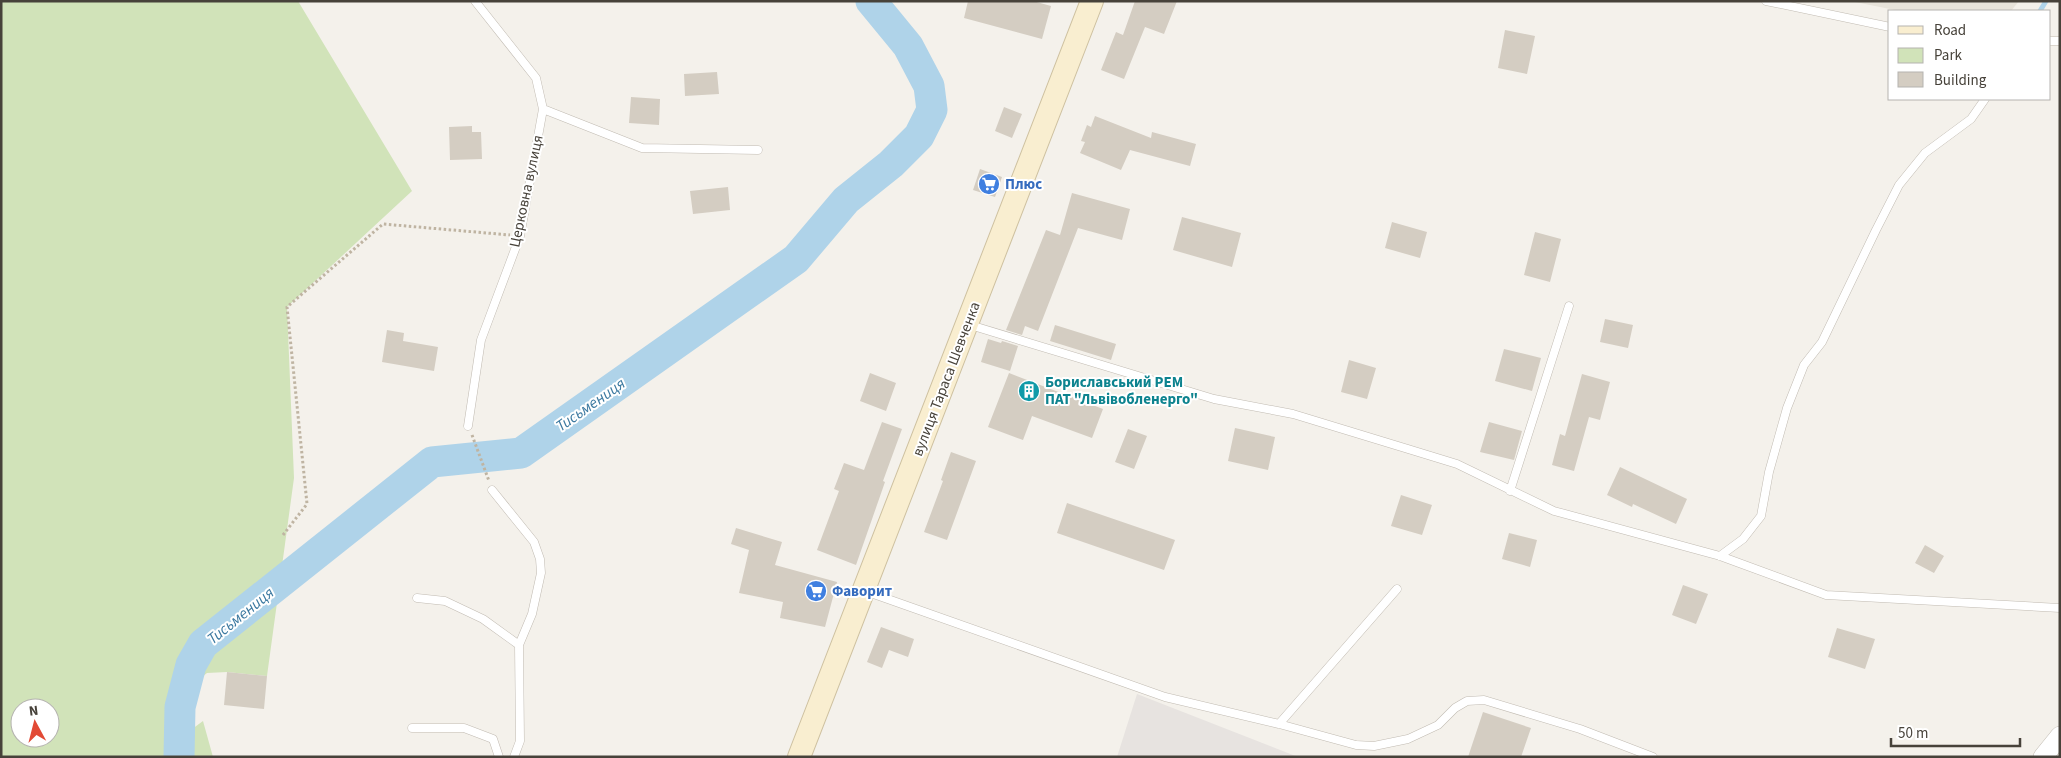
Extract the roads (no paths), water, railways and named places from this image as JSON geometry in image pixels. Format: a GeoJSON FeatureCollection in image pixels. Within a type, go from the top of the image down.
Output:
{"type":"FeatureCollection","features":[{"type":"Feature","properties":{"kind":"main road","name":"вулиця Тараса Шевченка"},"geometry":{"type":"LineString","coordinates":[[799,757],[1092,1]]}},
{"type":"Feature","properties":{"kind":"street"},"geometry":{"type":"LineString","coordinates":[[2044,757],[2060,736]]}},
{"type":"Feature","properties":{"kind":"lane","name":"Церковна вулиця"},"geometry":{"type":"LineString","coordinates":[[468,426],[481,340],[520,236],[543,109],[536,78],[475,1]]}},
{"type":"Feature","properties":{"kind":"lane"},"geometry":{"type":"LineString","coordinates":[[1766,1],[1888,27]]}},
{"type":"Feature","properties":{"kind":"lane"},"geometry":{"type":"LineString","coordinates":[[1720,556],[1744,538],[1761,516],[1769,472],[1787,408],[1804,365],[1822,342],[1899,185],[1926,153],[1971,119],[1984,100]]}},
{"type":"Feature","properties":{"kind":"lane"},"geometry":{"type":"LineString","coordinates":[[543,109],[642,148],[758,150]]}},
{"type":"Feature","properties":{"kind":"lane"},"geometry":{"type":"LineString","coordinates":[[1510,491],[1569,306]]}},
{"type":"Feature","properties":{"kind":"lane"},"geometry":{"type":"LineString","coordinates":[[968,324],[1214,399],[1293,414],[1376,438],[1457,464],[1554,511],[1720,556],[1826,595],[2060,608]]}},
{"type":"Feature","properties":{"kind":"lane"},"geometry":{"type":"LineString","coordinates":[[492,490],[534,542],[540,559],[541,573],[532,614],[519,645],[520,741],[514,757]]}},
{"type":"Feature","properties":{"kind":"lane"},"geometry":{"type":"LineString","coordinates":[[1279,724],[1397,589]]}},
{"type":"Feature","properties":{"kind":"lane"},"geometry":{"type":"LineString","coordinates":[[863,590],[1165,697],[1279,724],[1356,745],[1374,746],[1408,739],[1438,725],[1455,708],[1467,701],[1484,700],[1580,729],[1653,757]]}},
{"type":"Feature","properties":{"kind":"lane"},"geometry":{"type":"LineString","coordinates":[[417,598],[445,601],[453,604],[483,619],[519,645]]}},
{"type":"Feature","properties":{"kind":"lane"},"geometry":{"type":"LineString","coordinates":[[412,728],[464,728],[494,739],[499,757]]}},
{"type":"Feature","properties":{"kind":"waterway","name":"Тисьмениця"},"geometry":{"type":"LineString","coordinates":[[179,757],[180,707],[191,665],[203,644],[432,462],[521,453],[796,259],[846,200],[891,164],[919,136],[932,110],[929,86],[908,46],[871,1]]}},
{"type":"Feature","properties":{"kind":"waterway"},"geometry":{"type":"LineString","coordinates":[[2041,10],[2046,1]]}},
{"type":"Feature","properties":{"kind":"place","name":"Плюс"},"geometry":{"type":"Point","coordinates":[989,184]}},
{"type":"Feature","properties":{"kind":"place","name":"Бориславський РЕМ ПАТ \"Львівобленерго\""},"geometry":{"type":"Point","coordinates":[1029,391]}},
{"type":"Feature","properties":{"kind":"place","name":"Фаворит"},"geometry":{"type":"Point","coordinates":[816,591]}}]}
